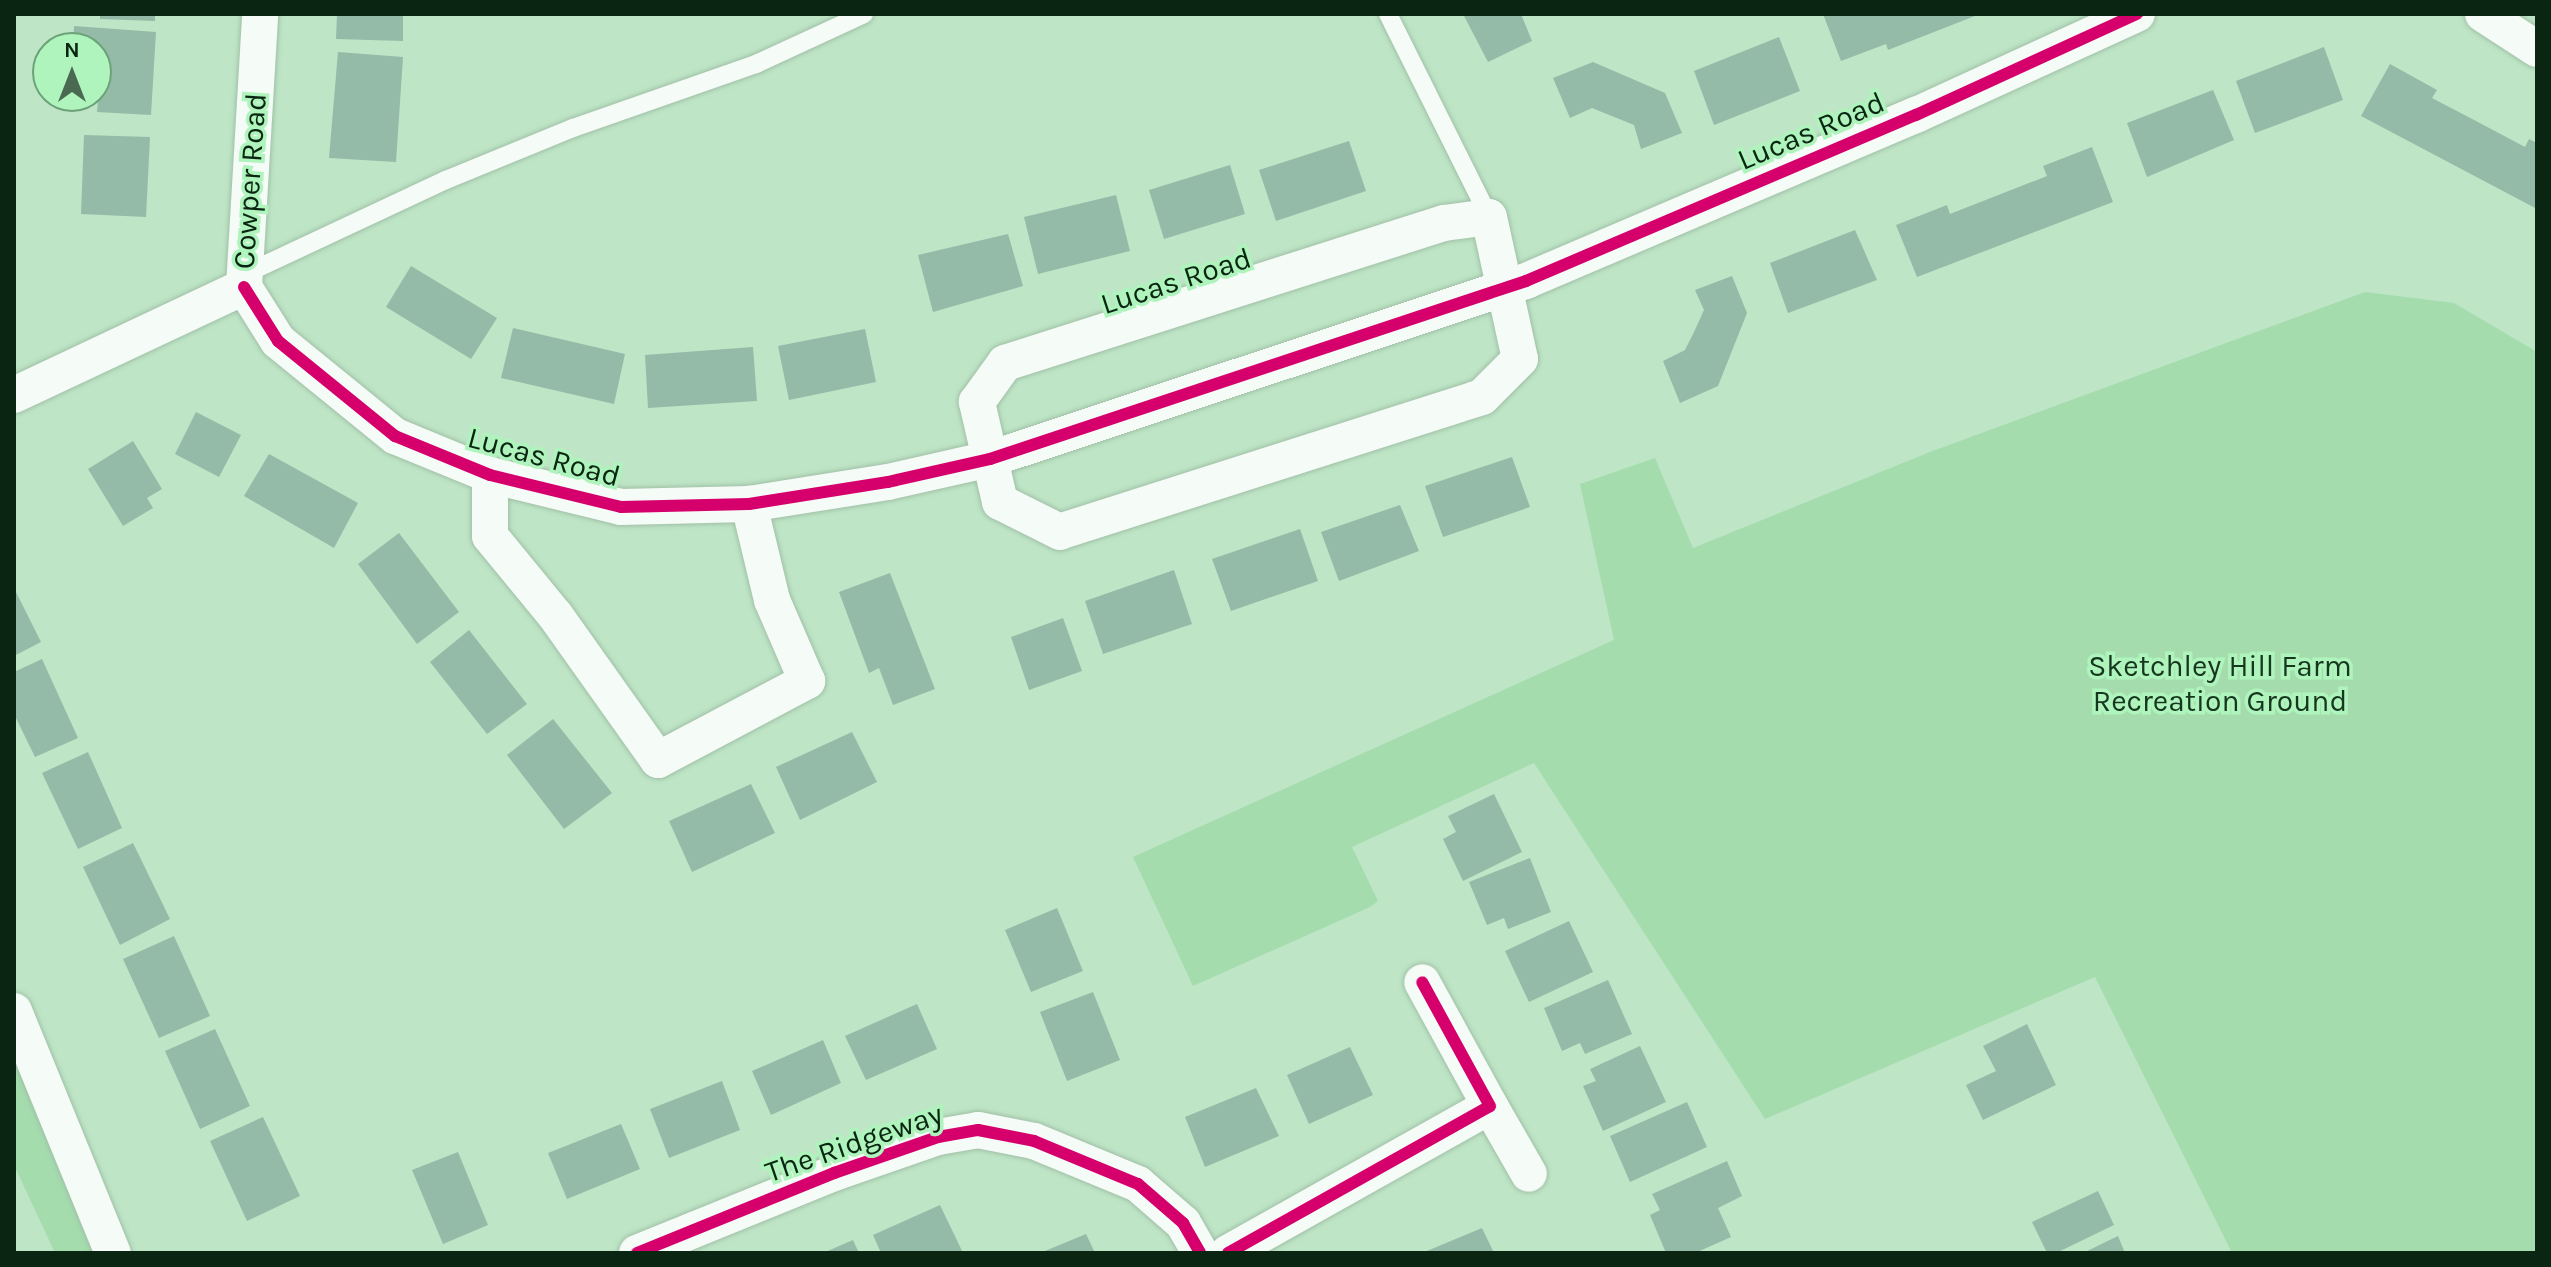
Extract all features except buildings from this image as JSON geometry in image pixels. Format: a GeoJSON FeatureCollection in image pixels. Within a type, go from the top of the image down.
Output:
{"type":"FeatureCollection","features":[{"type":"Feature","properties":{"kind":"street","name":"Cowper Road"},"geometry":{"type":"LineString","coordinates":[[14,395],[244,281],[260,14]]}},
{"type":"Feature","properties":{"kind":"street","name":"Lucas Road"},"geometry":{"type":"LineString","coordinates":[[244,281],[278,341],[395,436],[490,475],[621,507],[749,504],[888,482],[990,459],[1502,289],[1916,115],[2137,14]]}},
{"type":"Feature","properties":{"kind":"street"},"geometry":{"type":"LineString","coordinates":[[2483,14],[2537,49]]}},
{"type":"Feature","properties":{"kind":"street","name":"Lucas Road"},"geometry":{"type":"LineString","coordinates":[[1489,217],[1502,289],[1520,359],[1482,397],[1060,532],[1000,502],[977,402],[1005,363],[1444,223],[1489,217]]}},
{"type":"Feature","properties":{"kind":"street","name":"Lucas Road"},"geometry":{"type":"LineString","coordinates":[[490,475],[490,536],[555,615],[658,760],[807,681],[772,600],[749,504]]}},
{"type":"Feature","properties":{"kind":"street"},"geometry":{"type":"LineString","coordinates":[[1422,982],[1529,1174]]}},
{"type":"Feature","properties":{"kind":"street"},"geometry":{"type":"LineString","coordinates":[[14,1011],[113,1253]]}},
{"type":"Feature","properties":{"kind":"street"},"geometry":{"type":"LineString","coordinates":[[1228,1253],[1490,1106]]}},
{"type":"Feature","properties":{"kind":"street","name":"The Ridgeway"},"geometry":{"type":"LineString","coordinates":[[637,1253],[834,1173],[938,1137],[978,1130],[1034,1141],[1138,1184],[1183,1223],[1200,1253]]}},
{"type":"Feature","properties":{"kind":"lane"},"geometry":{"type":"LineString","coordinates":[[244,281],[446,180],[573,128],[756,64],[864,14]]}},
{"type":"Feature","properties":{"kind":"lane"},"geometry":{"type":"LineString","coordinates":[[1388,14],[1489,217]]}},
{"type":"Feature","properties":{"kind":"green space","name":"Sketchley Hill Farm Recreation Ground"},"geometry":{"type":"Polygon","coordinates":[[[2365,292],[2454,303],[2537,352],[2537,1253],[2232,1253],[2095,977],[1765,1119],[1534,763],[1352,847],[1378,901],[1370,907],[1193,986],[1133,857],[1614,640],[1580,484],[1655,458],[1693,548],[1930,452],[2365,292]]]}},
{"type":"Feature","properties":{"kind":"green space"},"geometry":{"type":"Polygon","coordinates":[[[14,1054],[98,1253],[55,1253],[14,1165],[14,1054]]]}},
{"type":"Feature","properties":{"kind":"cycle path"},"geometry":{"type":"LineString","coordinates":[[244,287],[278,341],[395,436],[490,475],[621,507],[749,504],[888,482],[990,459],[1526,281],[1916,115],[2137,14]]}},
{"type":"Feature","properties":{"kind":"cycle path"},"geometry":{"type":"LineString","coordinates":[[1228,1253],[1490,1106],[1422,982]]}},
{"type":"Feature","properties":{"kind":"cycle path"},"geometry":{"type":"LineString","coordinates":[[637,1253],[834,1173],[938,1137],[978,1130],[1034,1141],[1138,1184],[1183,1223],[1200,1253]]}}]}
